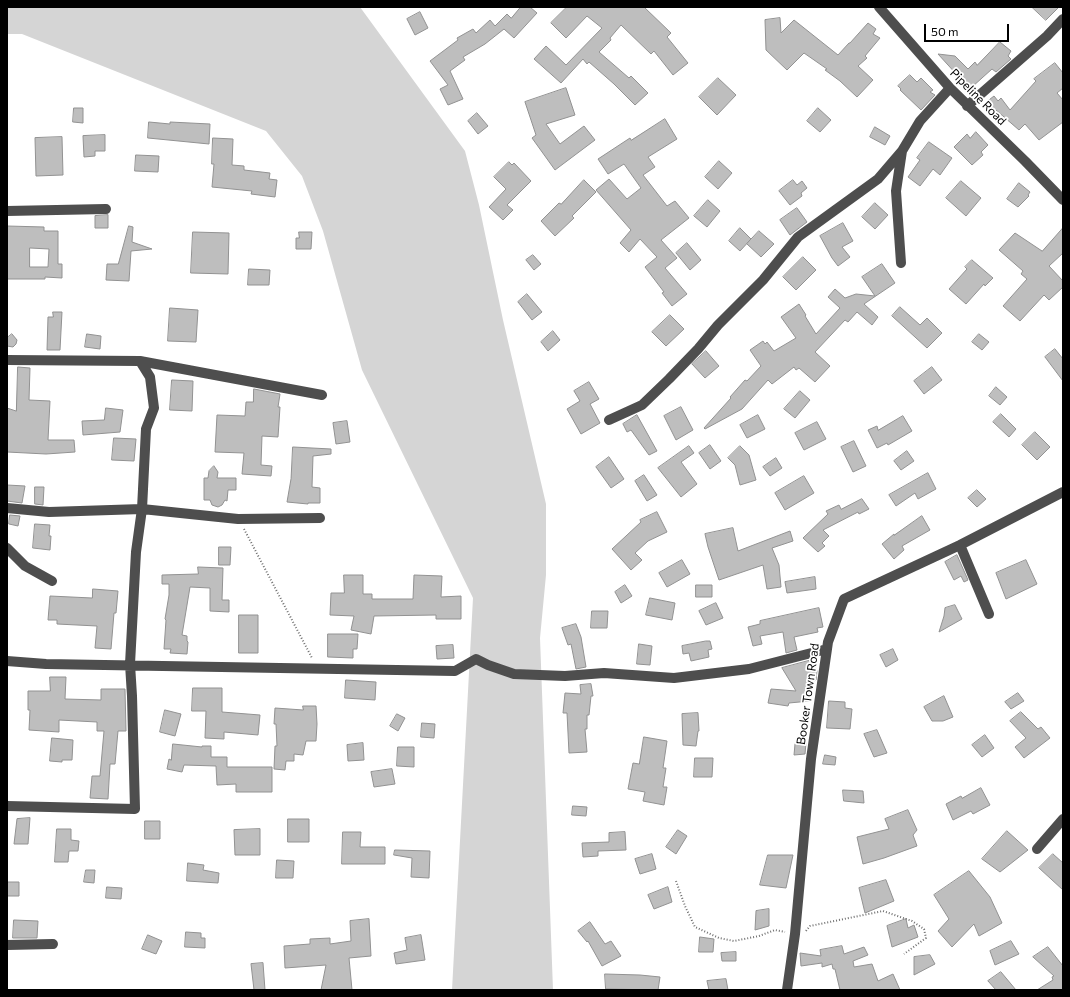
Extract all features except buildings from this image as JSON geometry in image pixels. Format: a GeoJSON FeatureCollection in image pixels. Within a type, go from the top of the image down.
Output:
{"type":"FeatureCollection","features":[{"type":"Feature","properties":{"kind":"street","name":"Pipeline Road"},"geometry":{"type":"LineString","coordinates":[[879,7],[967,106],[1025,161],[1063,200]]}},
{"type":"Feature","properties":{"kind":"street"},"geometry":{"type":"LineString","coordinates":[[967,106],[1047,36],[1063,19]]}},
{"type":"Feature","properties":{"kind":"street"},"geometry":{"type":"LineString","coordinates":[[609,420],[642,405],[698,350],[718,325],[763,280],[798,237],[878,179],[902,151],[920,121],[950,88]]}},
{"type":"Feature","properties":{"kind":"street"},"geometry":{"type":"LineString","coordinates":[[901,262],[896,191],[902,151]]}},
{"type":"Feature","properties":{"kind":"street"},"geometry":{"type":"LineString","coordinates":[[7,210],[106,209]]}},
{"type":"Feature","properties":{"kind":"street"},"geometry":{"type":"LineString","coordinates":[[7,360],[140,361],[322,395]]}},
{"type":"Feature","properties":{"kind":"street"},"geometry":{"type":"LineString","coordinates":[[7,806],[135,809],[130,664],[136,552],[142,509],[146,430],[154,408],[150,377],[140,361]]}},
{"type":"Feature","properties":{"kind":"street","name":"Booker Town Road"},"geometry":{"type":"LineString","coordinates":[[786,990],[795,934],[812,758],[828,642],[844,599],[960,545],[1063,492]]}},
{"type":"Feature","properties":{"kind":"street"},"geometry":{"type":"LineString","coordinates":[[7,508],[49,512],[142,509],[238,519],[320,518]]}},
{"type":"Feature","properties":{"kind":"street"},"geometry":{"type":"LineString","coordinates":[[960,545],[989,614]]}},
{"type":"Feature","properties":{"kind":"street"},"geometry":{"type":"LineString","coordinates":[[7,548],[25,566],[52,581]]}},
{"type":"Feature","properties":{"kind":"street"},"geometry":{"type":"LineString","coordinates":[[7,660],[46,664],[130,664],[455,671],[476,659],[514,674],[565,676],[604,673],[674,678],[749,669],[827,649]]}},
{"type":"Feature","properties":{"kind":"street"},"geometry":{"type":"LineString","coordinates":[[1037,849],[1063,819]]}},
{"type":"Feature","properties":{"kind":"street"},"geometry":{"type":"LineString","coordinates":[[7,944],[53,944]]}},
{"type":"Feature","properties":{"kind":"path"},"geometry":{"type":"LineString","coordinates":[[238,519],[317,668]]}},
{"type":"Feature","properties":{"kind":"path"},"geometry":{"type":"LineString","coordinates":[[676,881],[685,906],[695,927],[719,938],[734,941],[759,936],[775,930],[803,934],[810,926],[883,911],[912,921],[924,929],[926,938],[904,954]]}},
{"type":"Feature","properties":{"kind":"shaded area"},"geometry":{"type":"Polygon","coordinates":[[[7,7],[360,7],[465,151],[479,205],[503,320],[546,504],[546,575],[540,638],[553,990],[452,990],[473,598],[362,370],[323,231],[302,176],[266,131],[22,34],[7,34],[7,7]]]}}]}
